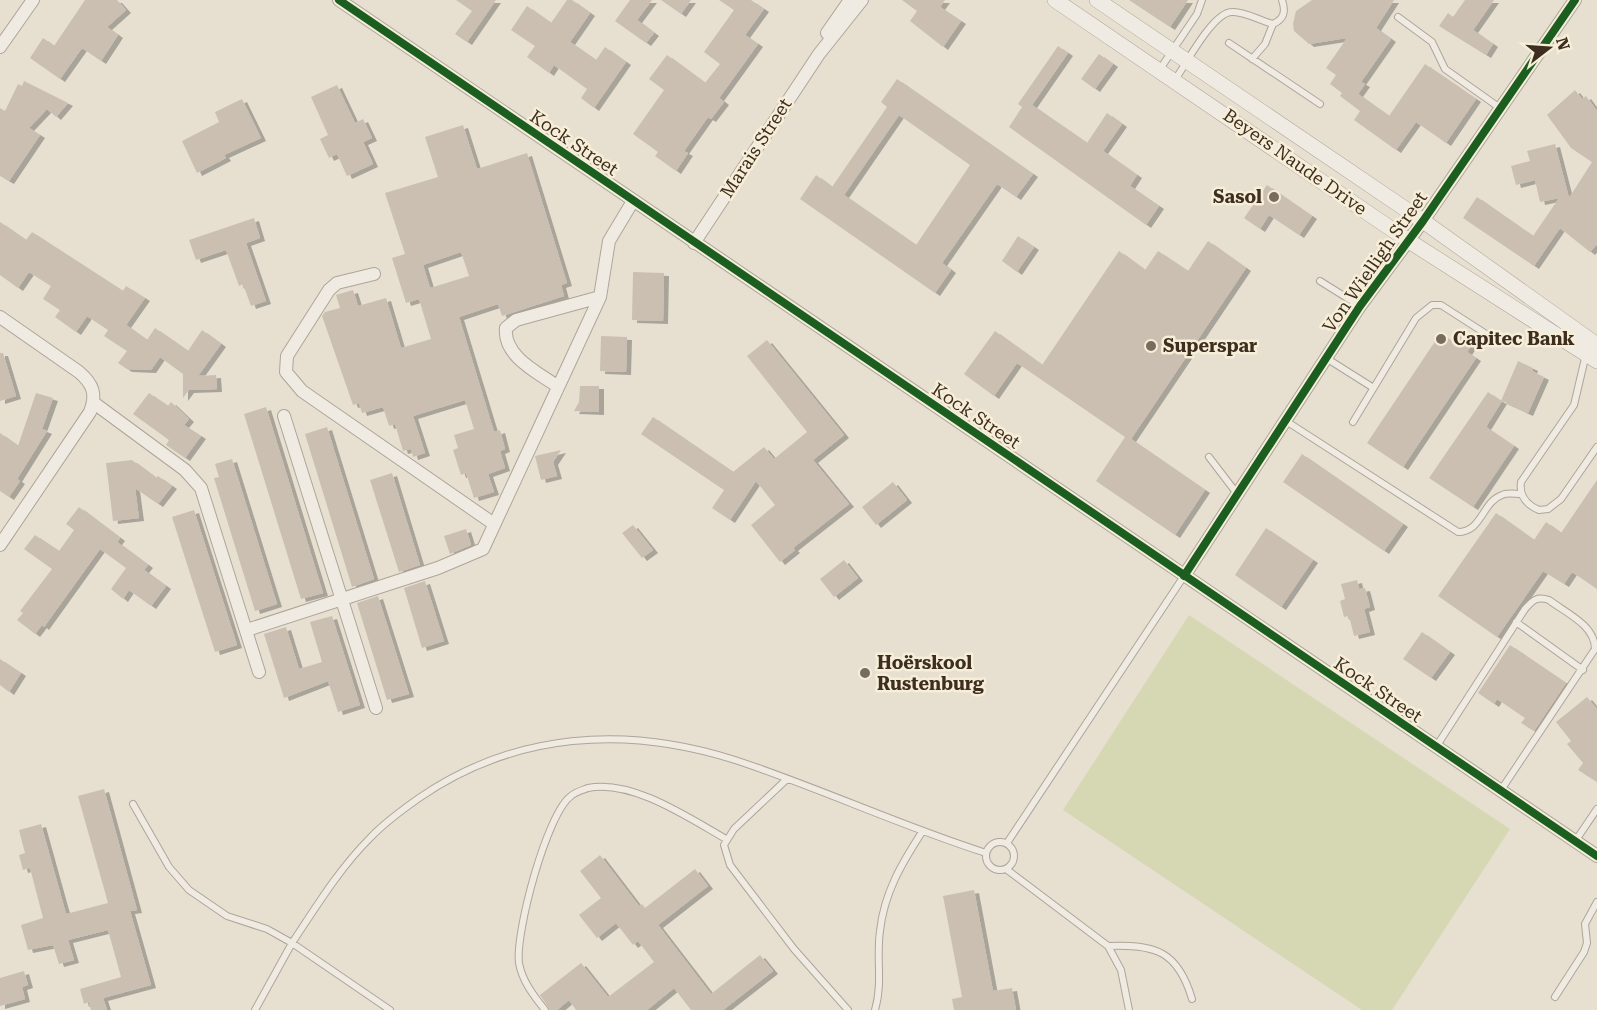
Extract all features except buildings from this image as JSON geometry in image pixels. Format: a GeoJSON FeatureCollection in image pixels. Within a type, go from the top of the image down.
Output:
{"type":"FeatureCollection","features":[{"type":"Feature","properties":{"kind":"street"},"geometry":{"type":"LineString","coordinates":[[0,47],[5,29],[33,0]]}},
{"type":"Feature","properties":{"kind":"street","name":"Kock Street"},"geometry":{"type":"LineString","coordinates":[[339,0],[1597,856]]}},
{"type":"Feature","properties":{"kind":"street","name":"Marais Street"},"geometry":{"type":"LineString","coordinates":[[819,54],[827,34],[850,0]]}},
{"type":"Feature","properties":{"kind":"street","name":"Marais Street"},"geometry":{"type":"LineString","coordinates":[[694,243],[819,54],[862,0]]}},
{"type":"Feature","properties":{"kind":"street","name":"Beyers Naude Drive"},"geometry":{"type":"LineString","coordinates":[[1055,0],[1409,241],[1593,353]]}},
{"type":"Feature","properties":{"kind":"street","name":"Beyers Naude Drive"},"geometry":{"type":"LineString","coordinates":[[1097,0],[1423,221],[1593,353]]}},
{"type":"Feature","properties":{"kind":"street","name":"Von Wielligh Street"},"geometry":{"type":"LineString","coordinates":[[1184,576],[1360,306],[1409,241],[1575,0]]}},
{"type":"Feature","properties":{"kind":"street"},"geometry":{"type":"LineString","coordinates":[[247,630],[474,554],[488,542],[556,386],[600,297],[609,241],[614,228],[633,201]]}},
{"type":"Feature","properties":{"kind":"street"},"geometry":{"type":"LineString","coordinates":[[374,274],[338,283],[329,290],[287,356],[286,372],[302,391],[494,524]]}},
{"type":"Feature","properties":{"kind":"street"},"geometry":{"type":"LineString","coordinates":[[556,386],[517,358],[505,338],[506,328],[516,320],[600,297]]}},
{"type":"Feature","properties":{"kind":"street"},"geometry":{"type":"LineString","coordinates":[[0,317],[88,380],[93,387],[94,403],[0,545]]}},
{"type":"Feature","properties":{"kind":"street"},"geometry":{"type":"LineString","coordinates":[[94,403],[185,470],[201,488],[260,672]]}},
{"type":"Feature","properties":{"kind":"street"},"geometry":{"type":"LineString","coordinates":[[284,416],[376,708]]}},
{"type":"Feature","properties":{"kind":"lane"},"geometry":{"type":"LineString","coordinates":[[1160,70],[1197,14],[1202,0]]}},
{"type":"Feature","properties":{"kind":"lane"},"geometry":{"type":"LineString","coordinates":[[1252,59],[1265,44],[1273,24],[1281,20],[1284,13],[1282,0]]}},
{"type":"Feature","properties":{"kind":"lane"},"geometry":{"type":"LineString","coordinates":[[1175,80],[1209,29],[1229,12],[1273,24]]}},
{"type":"Feature","properties":{"kind":"lane"},"geometry":{"type":"LineString","coordinates":[[1398,17],[1431,42],[1445,69],[1501,108]]}},
{"type":"Feature","properties":{"kind":"lane"},"geometry":{"type":"LineString","coordinates":[[1229,43],[1320,104]]}},
{"type":"Feature","properties":{"kind":"lane"},"geometry":{"type":"LineString","coordinates":[[1320,281],[1360,306]]}},
{"type":"Feature","properties":{"kind":"lane"},"geometry":{"type":"LineString","coordinates":[[1353,422],[1372,387],[1416,318],[1432,305],[1441,305],[1494,339]]}},
{"type":"Feature","properties":{"kind":"lane"},"geometry":{"type":"LineString","coordinates":[[1593,353],[1578,396],[1524,477],[1521,494],[1525,501],[1539,510],[1555,505],[1597,447]]}},
{"type":"Feature","properties":{"kind":"lane"},"geometry":{"type":"LineString","coordinates":[[1326,358],[1372,387]]}},
{"type":"Feature","properties":{"kind":"lane"},"geometry":{"type":"LineString","coordinates":[[1286,421],[1458,532],[1474,526],[1497,497],[1503,494],[1521,494]]}},
{"type":"Feature","properties":{"kind":"lane"},"geometry":{"type":"LineString","coordinates":[[1209,457],[1238,495]]}},
{"type":"Feature","properties":{"kind":"lane"},"geometry":{"type":"LineString","coordinates":[[1007,843],[1184,576]]}},
{"type":"Feature","properties":{"kind":"lane"},"geometry":{"type":"LineString","coordinates":[[1436,747],[1516,622],[1533,600],[1541,598],[1582,623],[1595,639],[1595,648],[1500,791]]}},
{"type":"Feature","properties":{"kind":"lane"},"geometry":{"type":"LineString","coordinates":[[1516,622],[1583,669]]}},
{"type":"Feature","properties":{"kind":"lane"},"geometry":{"type":"LineString","coordinates":[[255,1010],[292,944],[348,863],[386,824],[437,786],[477,765],[527,748],[576,739],[629,740],[670,744],[734,760],[922,832],[986,853]]}},
{"type":"Feature","properties":{"kind":"lane"},"geometry":{"type":"LineString","coordinates":[[786,779],[726,838],[725,854],[730,865],[794,949],[848,1010]]}},
{"type":"Feature","properties":{"kind":"lane"},"geometry":{"type":"LineString","coordinates":[[545,1010],[525,983],[519,962],[519,944],[529,896],[549,830],[570,796],[586,789],[606,786],[633,793],[656,800],[726,838]]}},
{"type":"Feature","properties":{"kind":"lane"},"geometry":{"type":"LineString","coordinates":[[133,804],[169,867],[189,890],[226,916],[267,929],[390,1010]]}},
{"type":"Feature","properties":{"kind":"lane"},"geometry":{"type":"LineString","coordinates":[[1576,840],[1597,809]]}},
{"type":"Feature","properties":{"kind":"lane"},"geometry":{"type":"LineString","coordinates":[[875,1010],[881,975],[879,931],[884,909],[900,866],[922,832]]}},
{"type":"Feature","properties":{"kind":"lane"},"geometry":{"type":"LineString","coordinates":[[998,841],[1007,843],[1013,849],[1012,864],[1006,869],[998,870],[991,867],[986,853],[990,845],[998,841]]}},
{"type":"Feature","properties":{"kind":"lane"},"geometry":{"type":"LineString","coordinates":[[1006,869],[1108,946],[1121,970],[1129,1010]]}},
{"type":"Feature","properties":{"kind":"lane"},"geometry":{"type":"LineString","coordinates":[[1555,996],[1584,952],[1587,943],[1585,924],[1597,902]]}},
{"type":"Feature","properties":{"kind":"lane"},"geometry":{"type":"LineString","coordinates":[[1108,946],[1152,947],[1165,954],[1178,967],[1187,982],[1192,999]]}},
{"type":"Feature","properties":{"kind":"green space"},"geometry":{"type":"Polygon","coordinates":[[[1189,615],[1510,829],[1392,1010],[1362,1010],[1063,810],[1189,615]]]}},
{"type":"Feature","properties":{"kind":"cycle path"},"geometry":{"type":"LineString","coordinates":[[339,0],[1597,856]]}},
{"type":"Feature","properties":{"kind":"cycle path"},"geometry":{"type":"LineString","coordinates":[[1184,576],[1360,306],[1423,221],[1575,0]]}},
{"type":"Feature","properties":{"kind":"place","name":"Sasol"},"geometry":{"type":"Point","coordinates":[1274,197]}},
{"type":"Feature","properties":{"kind":"place","name":"Capitec Bank"},"geometry":{"type":"Point","coordinates":[1441,339]}},
{"type":"Feature","properties":{"kind":"place","name":"Superspar"},"geometry":{"type":"Point","coordinates":[1151,346]}},
{"type":"Feature","properties":{"kind":"place","name":"Hoërskool Rustenburg"},"geometry":{"type":"Point","coordinates":[865,673]}}]}
